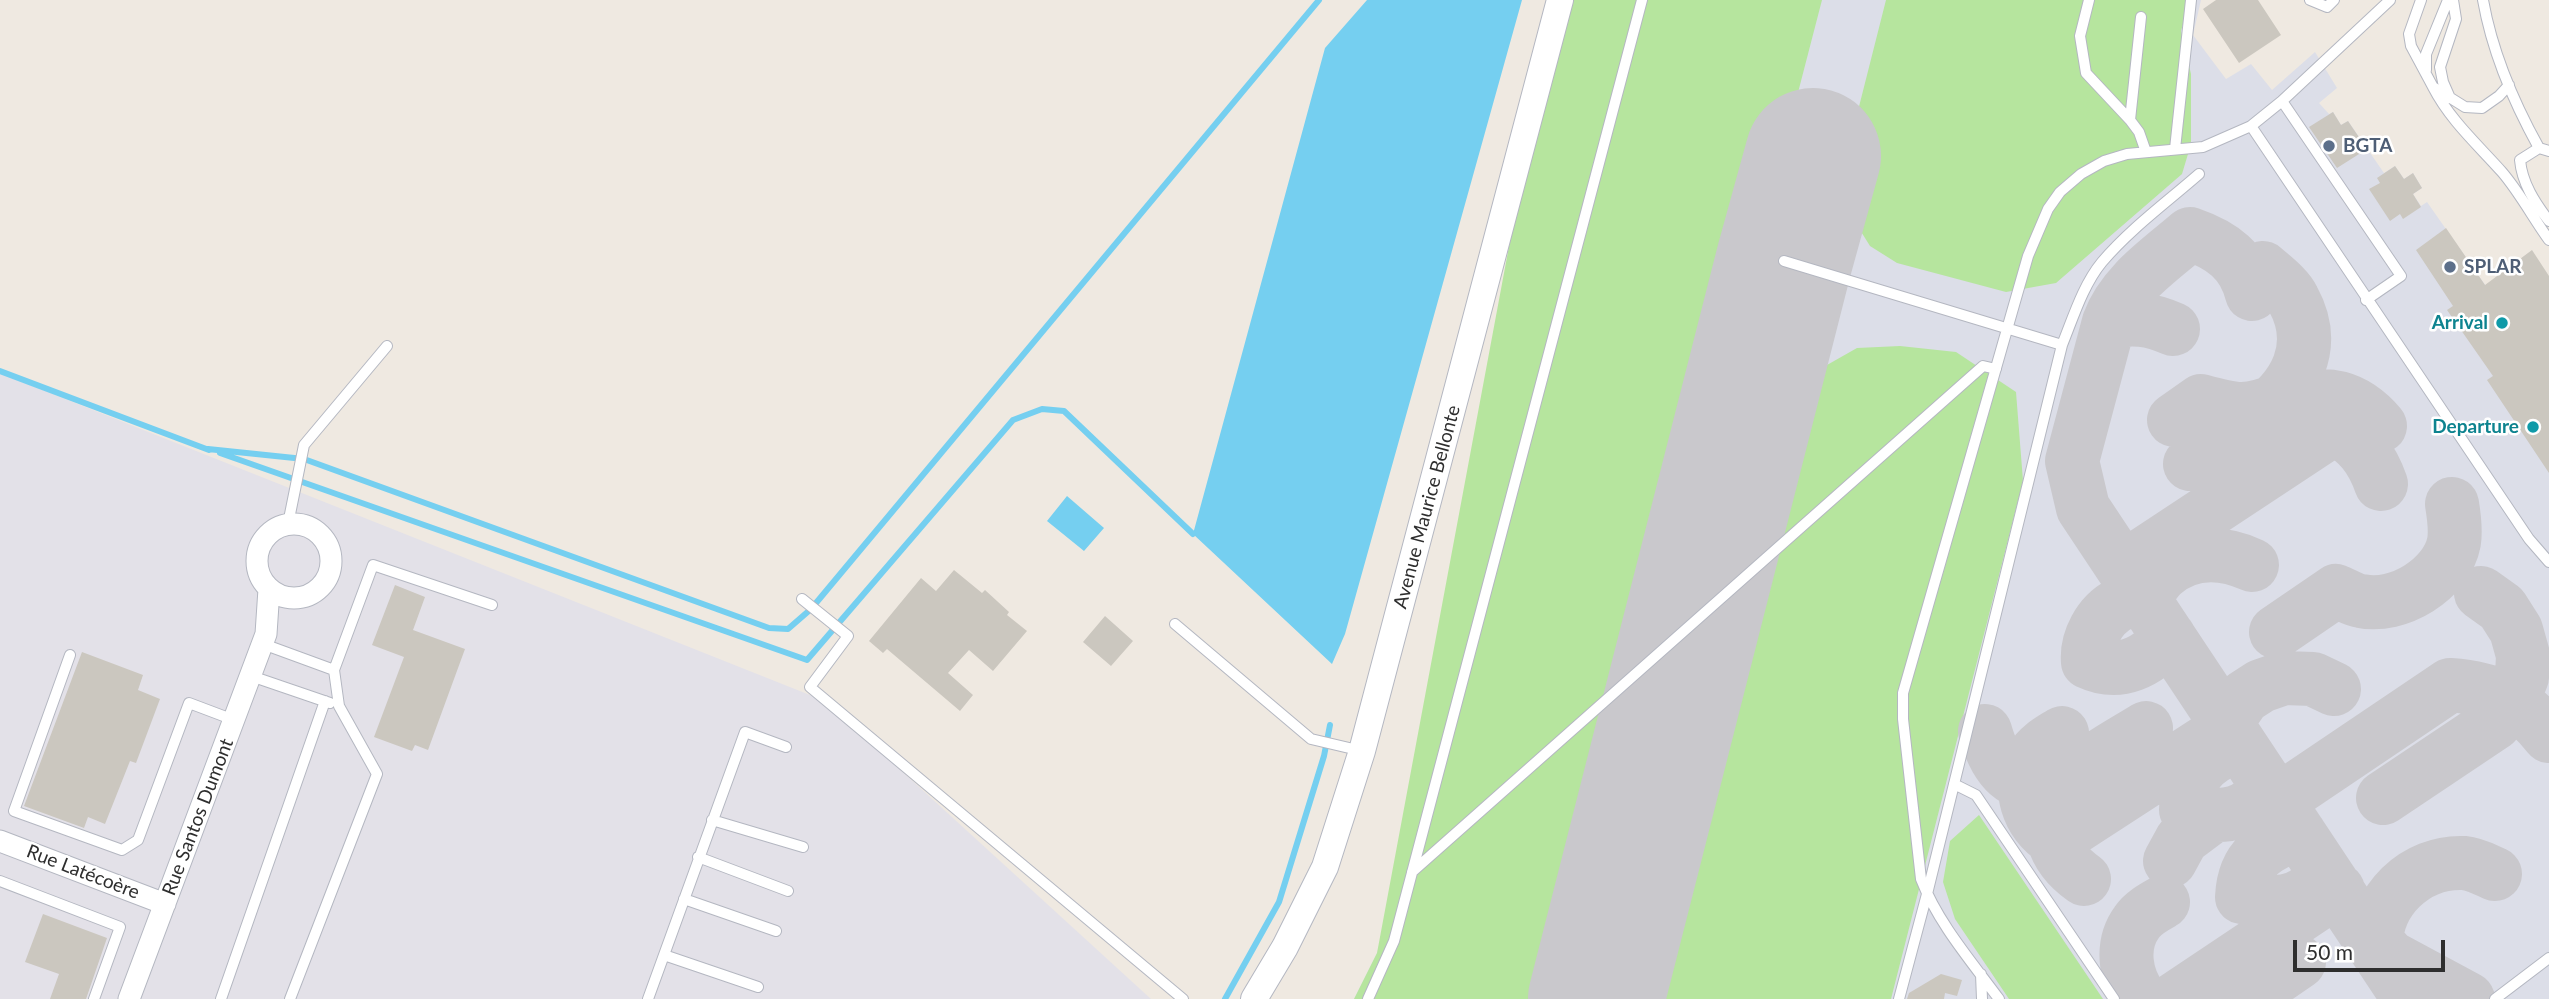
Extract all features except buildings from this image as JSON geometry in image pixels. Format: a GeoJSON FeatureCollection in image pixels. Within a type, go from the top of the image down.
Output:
{"type":"FeatureCollection","features":[{"type":"Feature","properties":{"kind":"street","name":"Avenue Maurice Bellonte"},"geometry":{"type":"LineString","coordinates":[[1254,999],[1325,867],[1351,748],[1560,0]]}},
{"type":"Feature","properties":{"kind":"street"},"geometry":{"type":"LineString","coordinates":[[288,524],[313,528],[323,537],[331,555],[329,575],[323,585],[307,596],[297,598],[285,597],[269,590],[260,575],[258,554],[268,534],[288,524]]}},
{"type":"Feature","properties":{"kind":"street"},"geometry":{"type":"LineString","coordinates":[[265,639],[269,590]]}},
{"type":"Feature","properties":{"kind":"street"},"geometry":{"type":"LineString","coordinates":[[265,639],[297,598]]}},
{"type":"Feature","properties":{"kind":"street","name":"Rue Santos Dumont"},"geometry":{"type":"LineString","coordinates":[[129,999],[265,639]]}},
{"type":"Feature","properties":{"kind":"street","name":"Rue Latécoère"},"geometry":{"type":"LineString","coordinates":[[0,841],[165,904]]}},
{"type":"Feature","properties":{"kind":"lane"},"geometry":{"type":"LineString","coordinates":[[1367,999],[1394,941],[1642,0]]}},
{"type":"Feature","properties":{"kind":"lane"},"geometry":{"type":"LineString","coordinates":[[2089,0],[2080,36],[2086,73],[2130,120],[2139,132],[2146,152]]}},
{"type":"Feature","properties":{"kind":"lane"},"geometry":{"type":"LineString","coordinates":[[2175,149],[2192,0]]}},
{"type":"Feature","properties":{"kind":"lane"},"geometry":{"type":"LineString","coordinates":[[2310,0],[2327,7],[2334,0]]}},
{"type":"Feature","properties":{"kind":"lane"},"geometry":{"type":"LineString","coordinates":[[1999,999],[1927,894],[1921,879],[1903,719],[1903,693],[2028,256],[2048,209],[2060,192],[2081,174],[2104,161],[2127,154],[2203,147],[2251,126],[2282,101],[2390,0]]}},
{"type":"Feature","properties":{"kind":"lane"},"geometry":{"type":"LineString","coordinates":[[2421,0],[2409,34],[2411,46],[2442,105],[2466,135],[2504,174],[2549,240]]}},
{"type":"Feature","properties":{"kind":"lane"},"geometry":{"type":"LineString","coordinates":[[2426,74],[2426,54],[2448,0]]}},
{"type":"Feature","properties":{"kind":"lane"},"geometry":{"type":"LineString","coordinates":[[2450,98],[2440,67],[2456,19],[2454,0]]}},
{"type":"Feature","properties":{"kind":"lane"},"geometry":{"type":"LineString","coordinates":[[2483,4],[2509,85],[2526,126],[2544,150],[2520,160],[2521,174],[2536,204],[2549,222]]}},
{"type":"Feature","properties":{"kind":"lane"},"geometry":{"type":"LineString","coordinates":[[2130,120],[2141,17]]}},
{"type":"Feature","properties":{"kind":"lane"},"geometry":{"type":"LineString","coordinates":[[2433,87],[2465,107],[2482,108],[2500,96],[2509,85]]}},
{"type":"Feature","properties":{"kind":"lane"},"geometry":{"type":"LineString","coordinates":[[2282,101],[2401,276],[2366,300]]}},
{"type":"Feature","properties":{"kind":"lane"},"geometry":{"type":"LineString","coordinates":[[2251,126],[2529,539],[2549,562]]}},
{"type":"Feature","properties":{"kind":"lane"},"geometry":{"type":"LineString","coordinates":[[1899,999],[2062,345],[2078,303],[2100,263],[2199,174]]}},
{"type":"Feature","properties":{"kind":"lane"},"geometry":{"type":"LineString","coordinates":[[1784,261],[2062,345]]}},
{"type":"Feature","properties":{"kind":"lane"},"geometry":{"type":"LineString","coordinates":[[288,524],[304,445],[387,346]]}},
{"type":"Feature","properties":{"kind":"lane"},"geometry":{"type":"LineString","coordinates":[[1412,872],[1983,366],[1996,369]]}},
{"type":"Feature","properties":{"kind":"lane"},"geometry":{"type":"LineString","coordinates":[[290,999],[377,774],[339,706],[334,670],[373,565],[492,605]]}},
{"type":"Feature","properties":{"kind":"lane"},"geometry":{"type":"LineString","coordinates":[[802,599],[848,636],[810,687],[1182,999]]}},
{"type":"Feature","properties":{"kind":"lane"},"geometry":{"type":"LineString","coordinates":[[1175,624],[1314,739],[1351,748]]}},
{"type":"Feature","properties":{"kind":"lane"},"geometry":{"type":"LineString","coordinates":[[265,639],[334,670]]}},
{"type":"Feature","properties":{"kind":"lane"},"geometry":{"type":"LineString","coordinates":[[71,655],[14,811],[122,850],[138,840],[189,703],[234,720]]}},
{"type":"Feature","properties":{"kind":"lane"},"geometry":{"type":"LineString","coordinates":[[251,676],[339,706]]}},
{"type":"Feature","properties":{"kind":"lane"},"geometry":{"type":"LineString","coordinates":[[222,999],[325,701]]}},
{"type":"Feature","properties":{"kind":"lane"},"geometry":{"type":"LineString","coordinates":[[649,999],[745,732],[786,747]]}},
{"type":"Feature","properties":{"kind":"lane"},"geometry":{"type":"LineString","coordinates":[[1954,784],[1976,795],[2114,999]]}},
{"type":"Feature","properties":{"kind":"lane"},"geometry":{"type":"LineString","coordinates":[[712,820],[803,847]]}},
{"type":"Feature","properties":{"kind":"lane"},"geometry":{"type":"LineString","coordinates":[[698,858],[789,891]]}},
{"type":"Feature","properties":{"kind":"lane"},"geometry":{"type":"LineString","coordinates":[[0,881],[120,927],[94,999]]}},
{"type":"Feature","properties":{"kind":"lane"},"geometry":{"type":"LineString","coordinates":[[684,899],[776,931]]}},
{"type":"Feature","properties":{"kind":"lane"},"geometry":{"type":"LineString","coordinates":[[664,955],[758,987]]}},
{"type":"Feature","properties":{"kind":"lane"},"geometry":{"type":"LineString","coordinates":[[2495,999],[2549,958]]}},
{"type":"Feature","properties":{"kind":"lane"},"geometry":{"type":"LineString","coordinates":[[1981,974],[1982,999]]}},
{"type":"Feature","properties":{"kind":"shaded area"},"geometry":{"type":"Polygon","coordinates":[[[1630,0],[2201,0],[2193,35],[2226,79],[2251,64],[2272,90],[2315,52],[2337,88],[2319,103],[2329,114],[2333,112],[2341,125],[2348,121],[2384,173],[2395,166],[2404,179],[2413,173],[2422,188],[2413,194],[2421,206],[2427,202],[2549,376],[2549,999],[1354,999],[1377,953],[1630,0]]]}},
{"type":"Feature","properties":{"kind":"shaded area"},"geometry":{"type":"Polygon","coordinates":[[[0,373],[825,701],[1151,999],[0,999],[0,373]]]}},
{"type":"Feature","properties":{"kind":"green space"},"geometry":{"type":"Polygon","coordinates":[[[1555,0],[1822,0],[1563,999],[1354,999],[1377,953],[1555,0]]]}},
{"type":"Feature","properties":{"kind":"green space"},"geometry":{"type":"Polygon","coordinates":[[[1886,0],[2190,0],[2181,31],[2191,74],[2191,144],[2182,174],[2056,283],[2006,292],[1897,263],[1870,246],[1855,222],[1848,195],[1846,158],[1886,0]]]}},
{"type":"Feature","properties":{"kind":"green space"},"geometry":{"type":"Polygon","coordinates":[[[1900,346],[1956,352],[2016,392],[2023,481],[1891,999],[1627,999],[1743,543],[1749,542],[1783,431],[1810,384],[1827,365],[1857,348],[1900,346]]]}},
{"type":"Feature","properties":{"kind":"green space"},"geometry":{"type":"Polygon","coordinates":[[[1979,815],[2103,999],[2009,999],[1955,919],[1943,882],[1950,841],[1979,815]]]}},
{"type":"Feature","properties":{"kind":"water"},"geometry":{"type":"Polygon","coordinates":[[[1367,0],[1522,0],[1345,634],[1332,664],[1193,534],[1325,48],[1367,0]]]}},
{"type":"Feature","properties":{"kind":"water"},"geometry":{"type":"Polygon","coordinates":[[[1067,496],[1104,528],[1084,551],[1047,521],[1067,496]]]}},
{"type":"Feature","properties":{"kind":"waterway"},"geometry":{"type":"LineString","coordinates":[[208,449],[304,459],[769,628],[788,629],[811,609],[1319,0]]}},
{"type":"Feature","properties":{"kind":"waterway"},"geometry":{"type":"LineString","coordinates":[[0,371],[209,450]]}},
{"type":"Feature","properties":{"kind":"waterway"},"geometry":{"type":"LineString","coordinates":[[220,453],[807,660],[1013,420],[1042,409],[1064,411],[1193,534]]}},
{"type":"Feature","properties":{"kind":"waterway"},"geometry":{"type":"LineString","coordinates":[[1225,999],[1279,902],[1324,756],[1330,725]]}},
{"type":"Feature","properties":{"kind":"taxiway"},"geometry":{"type":"LineString","coordinates":[[2252,294],[2243,272],[2230,256],[2212,243],[2190,234],[2133,284],[2115,308],[2109,322],[2072,461],[2083,508],[2409,999]]}},
{"type":"Feature","properties":{"kind":"taxiway"},"geometry":{"type":"LineString","coordinates":[[2255,416],[2282,393],[2292,380],[2303,350],[2304,333],[2301,316],[2293,299],[2284,286],[2263,268]]}},
{"type":"Feature","properties":{"kind":"taxiway"},"geometry":{"type":"LineString","coordinates":[[2109,322],[2141,320],[2173,329]]}},
{"type":"Feature","properties":{"kind":"taxiway"},"geometry":{"type":"LineString","coordinates":[[2190,464],[2258,417],[2283,404],[2308,397],[2333,397],[2357,406],[2380,426]]}},
{"type":"Feature","properties":{"kind":"taxiway"},"geometry":{"type":"LineString","coordinates":[[2174,420],[2201,401],[2241,409],[2259,407],[2281,399]]}},
{"type":"Feature","properties":{"kind":"taxiway"},"geometry":{"type":"LineString","coordinates":[[2123,568],[2335,428],[2364,452],[2381,484]]}},
{"type":"Feature","properties":{"kind":"taxiway"},"geometry":{"type":"LineString","coordinates":[[2276,632],[2336,591],[2358,600],[2375,602],[2405,596],[2419,588],[2442,568],[2450,555],[2455,532],[2452,504]]}},
{"type":"Feature","properties":{"kind":"taxiway"},"geometry":{"type":"LineString","coordinates":[[2169,637],[2152,654],[2133,664],[2111,668],[2088,662],[2089,645],[2100,621],[2120,604],[2143,595],[2172,566],[2183,560],[2206,555],[2229,557],[2252,565]]}},
{"type":"Feature","properties":{"kind":"taxiway"},"geometry":{"type":"LineString","coordinates":[[2383,798],[2495,723],[2512,702],[2522,677],[2523,655],[2516,630],[2502,608],[2481,593]]}},
{"type":"Feature","properties":{"kind":"taxiway"},"geometry":{"type":"LineString","coordinates":[[2226,723],[2244,697],[2261,686],[2284,678],[2313,679],[2334,689]]}},
{"type":"Feature","properties":{"kind":"taxiway"},"geometry":{"type":"LineString","coordinates":[[2278,801],[2450,685],[2480,689],[2506,698],[2528,714],[2549,736]]}},
{"type":"Feature","properties":{"kind":"taxiway"},"geometry":{"type":"LineString","coordinates":[[2062,733],[2035,754],[2027,769],[2025,781],[2027,804],[2032,815],[2038,825],[2055,840],[2229,727]]}},
{"type":"Feature","properties":{"kind":"taxiway"},"geometry":{"type":"LineString","coordinates":[[2084,879],[2064,860],[2054,843],[2051,817],[2056,800],[2080,771],[2146,728]]}},
{"type":"Feature","properties":{"kind":"taxiway"},"geometry":{"type":"LineString","coordinates":[[1985,731],[1995,756],[2008,774],[2027,784],[2055,786]]}},
{"type":"Feature","properties":{"kind":"taxiway"},"geometry":{"type":"LineString","coordinates":[[2230,749],[2211,759],[2198,772],[2189,789],[2186,810],[2211,815],[2237,812],[2253,803],[2267,784]]}},
{"type":"Feature","properties":{"kind":"taxiway"},"geometry":{"type":"LineString","coordinates":[[2170,861],[2182,839],[2206,821]]}},
{"type":"Feature","properties":{"kind":"taxiway"},"geometry":{"type":"LineString","coordinates":[[2299,833],[2258,855],[2247,872],[2242,897],[2275,902],[2294,899],[2312,888],[2320,879]]}},
{"type":"Feature","properties":{"kind":"taxiway"},"geometry":{"type":"LineString","coordinates":[[2376,949],[2377,931],[2382,915],[2390,900],[2414,877],[2446,864],[2464,863],[2495,874]]}},
{"type":"Feature","properties":{"kind":"taxiway"},"geometry":{"type":"LineString","coordinates":[[2175,999],[2338,890]]}},
{"type":"Feature","properties":{"kind":"taxiway"},"geometry":{"type":"LineString","coordinates":[[2142,999],[2128,971],[2128,941],[2139,919],[2163,902]]}},
{"type":"Feature","properties":{"kind":"taxiway"},"geometry":{"type":"LineString","coordinates":[[2382,948],[2390,957],[2468,999]]}},
{"type":"Feature","properties":{"kind":"taxiway"},"geometry":{"type":"LineString","coordinates":[[2245,999],[2299,962]]}},
{"type":"Feature","properties":{"kind":"runway"},"geometry":{"type":"LineString","coordinates":[[1596,999],[1813,156]]}},
{"type":"Feature","properties":{"kind":"place","name":"BGTA"},"geometry":{"type":"Point","coordinates":[2329,146]}},
{"type":"Feature","properties":{"kind":"place","name":"SPLAR"},"geometry":{"type":"Point","coordinates":[2450,267]}},
{"type":"Feature","properties":{"kind":"place","name":"Arrival"},"geometry":{"type":"Point","coordinates":[2502,323]}},
{"type":"Feature","properties":{"kind":"place","name":"Departure"},"geometry":{"type":"Point","coordinates":[2533,427]}}]}
